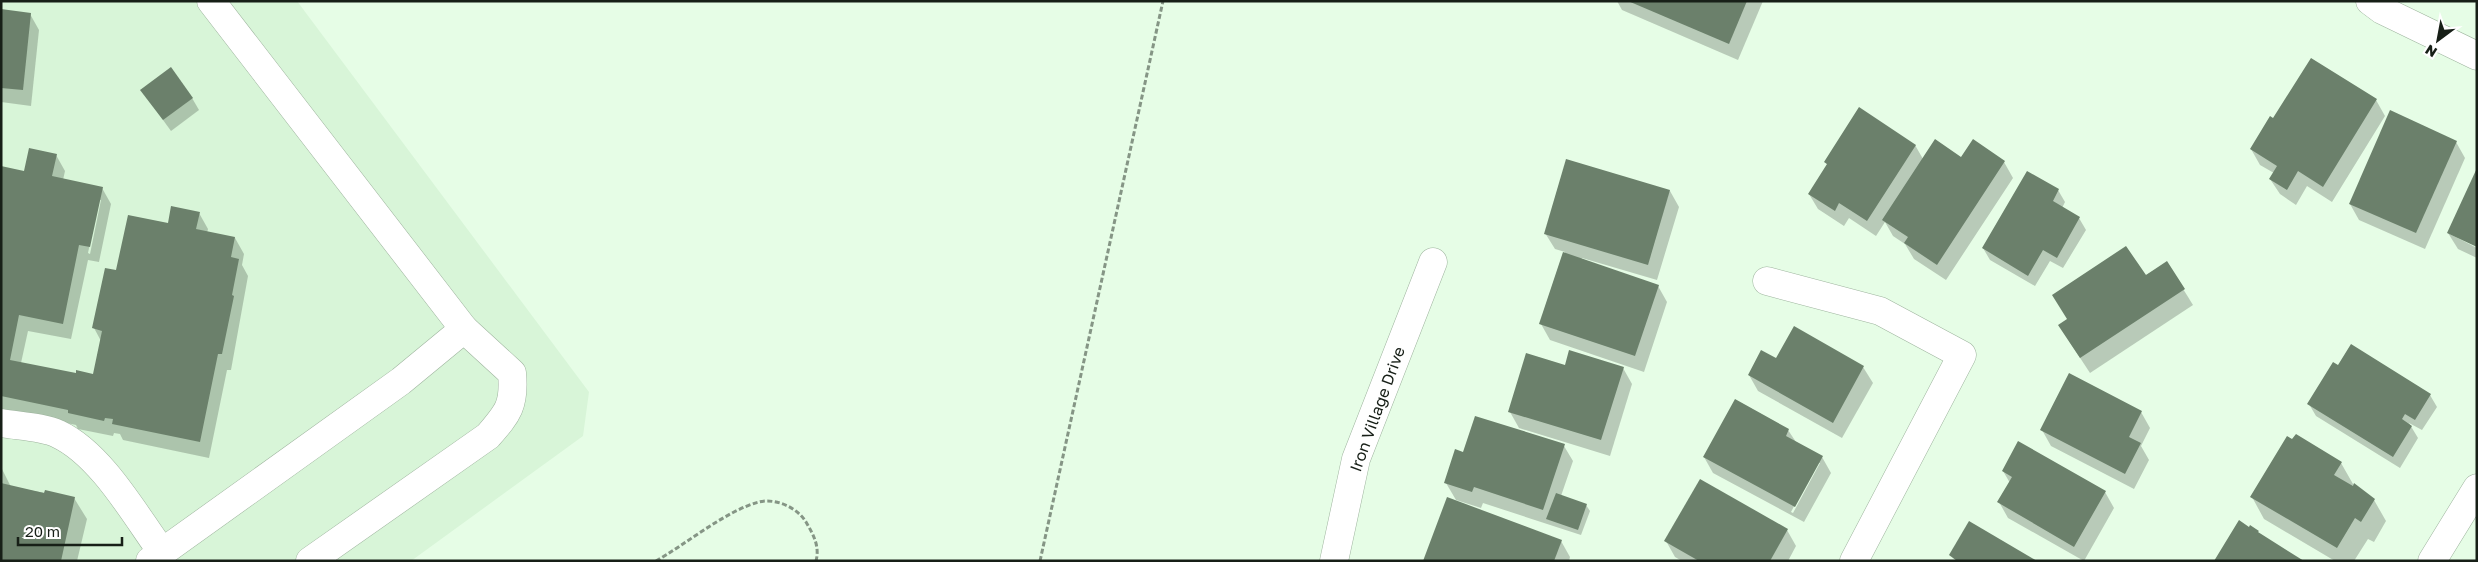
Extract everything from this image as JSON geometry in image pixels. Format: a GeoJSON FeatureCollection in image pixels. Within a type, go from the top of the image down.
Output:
{"type":"FeatureCollection","features":[{"type":"Feature","properties":{"kind":"street"},"geometry":{"type":"LineString","coordinates":[[211,1],[464,330],[512,373],[514,394],[505,417],[488,436],[310,561]]}},
{"type":"Feature","properties":{"kind":"street"},"geometry":{"type":"LineString","coordinates":[[2370,1],[2382,10],[2477,56]]}},
{"type":"Feature","properties":{"kind":"street","name":"Iron Village Drive"},"geometry":{"type":"LineString","coordinates":[[1334,561],[1356,460],[1433,262]]}},
{"type":"Feature","properties":{"kind":"street"},"geometry":{"type":"LineString","coordinates":[[1767,281],[1880,311],[1962,355],[1854,561]]}},
{"type":"Feature","properties":{"kind":"street"},"geometry":{"type":"LineString","coordinates":[[1,423],[58,434],[85,453],[110,480],[156,556],[400,381],[464,330]]}},
{"type":"Feature","properties":{"kind":"street"},"geometry":{"type":"LineString","coordinates":[[2432,561],[2477,488]]}},
{"type":"Feature","properties":{"kind":"path"},"geometry":{"type":"LineString","coordinates":[[1040,561],[1163,1]]}},
{"type":"Feature","properties":{"kind":"path"},"geometry":{"type":"LineString","coordinates":[[656,561],[731,514],[760,502],[782,503],[803,516],[813,534],[818,552],[816,561]]}},
{"type":"Feature","properties":{"kind":"shaded area"},"geometry":{"type":"Polygon","coordinates":[[[1,1],[297,1],[589,392],[583,436],[411,561],[1,561],[1,1]]]}},
{"type":"Feature","properties":{"kind":"building"},"geometry":{"type":"Polygon","coordinates":[[[1628,1],[1747,1],[1729,44],[1628,1]]]}},
{"type":"Feature","properties":{"kind":"building"},"geometry":{"type":"Polygon","coordinates":[[[1,9],[31,13],[23,90],[1,88],[1,9]]]}},
{"type":"Feature","properties":{"kind":"building"},"geometry":{"type":"Polygon","coordinates":[[[2311,58],[2377,99],[2323,187],[2298,171],[2287,190],[2269,179],[2277,166],[2250,149],[2270,116],[2273,118],[2311,58]]]}},
{"type":"Feature","properties":{"kind":"building"},"geometry":{"type":"Polygon","coordinates":[[[171,67],[193,98],[163,120],[140,90],[171,67]]]}},
{"type":"Feature","properties":{"kind":"building"},"geometry":{"type":"Polygon","coordinates":[[[1859,107],[1916,145],[1867,221],[1839,203],[1835,211],[1808,194],[1827,164],[1824,162],[1859,107]]]}},
{"type":"Feature","properties":{"kind":"building"},"geometry":{"type":"Polygon","coordinates":[[[2390,110],[2457,141],[2416,233],[2349,204],[2390,110]]]}},
{"type":"Feature","properties":{"kind":"building"},"geometry":{"type":"Polygon","coordinates":[[[1935,139],[1961,157],[1973,139],[2005,161],[1937,265],[1904,243],[1908,237],[1882,220],[1935,139]]]}},
{"type":"Feature","properties":{"kind":"building"},"geometry":{"type":"Polygon","coordinates":[[[29,148],[57,154],[52,176],[103,187],[90,247],[79,245],[63,324],[19,315],[10,360],[76,373],[76,370],[93,374],[102,331],[92,328],[105,268],[116,270],[128,215],[168,223],[171,206],[200,212],[196,229],[235,237],[231,257],[239,259],[232,295],[234,296],[222,354],[218,354],[200,442],[112,424],[113,419],[105,418],[104,421],[68,413],[68,410],[1,396],[1,166],[24,171],[29,148]]]}},
{"type":"Feature","properties":{"kind":"building"},"geometry":{"type":"Polygon","coordinates":[[[1566,159],[1670,190],[1648,265],[1544,234],[1566,159]]]}},
{"type":"Feature","properties":{"kind":"building"},"geometry":{"type":"Polygon","coordinates":[[[2477,168],[2477,247],[2447,233],[2477,168]]]}},
{"type":"Feature","properties":{"kind":"building"},"geometry":{"type":"Polygon","coordinates":[[[2027,171],[2059,189],[2053,201],[2080,217],[2057,258],[2043,250],[2028,276],[1982,248],[2027,171]]]}},
{"type":"Feature","properties":{"kind":"building"},"geometry":{"type":"Polygon","coordinates":[[[2126,246],[2146,275],[2167,261],[2185,289],[2080,358],[2058,325],[2067,319],[2052,295],[2126,246]]]}},
{"type":"Feature","properties":{"kind":"building"},"geometry":{"type":"Polygon","coordinates":[[[1563,252],[1659,285],[1635,356],[1539,324],[1563,252]]]}},
{"type":"Feature","properties":{"kind":"building"},"geometry":{"type":"Polygon","coordinates":[[[1794,326],[1864,366],[1833,423],[1748,375],[1761,350],[1776,358],[1794,326]]]}},
{"type":"Feature","properties":{"kind":"building"},"geometry":{"type":"Polygon","coordinates":[[[2351,344],[2431,394],[2415,420],[2405,414],[2402,419],[2412,426],[2393,457],[2307,404],[2333,362],[2338,365],[2351,344]]]}},
{"type":"Feature","properties":{"kind":"building"},"geometry":{"type":"Polygon","coordinates":[[[1569,350],[1624,367],[1601,440],[1508,412],[1526,353],[1565,365],[1569,350]]]}},
{"type":"Feature","properties":{"kind":"building"},"geometry":{"type":"Polygon","coordinates":[[[2069,373],[2142,411],[2129,437],[2141,443],[2125,474],[2040,430],[2069,373]]]}},
{"type":"Feature","properties":{"kind":"building"},"geometry":{"type":"Polygon","coordinates":[[[1735,399],[1789,429],[1786,436],[1823,456],[1795,507],[1703,457],[1735,399]]]}},
{"type":"Feature","properties":{"kind":"building"},"geometry":{"type":"Polygon","coordinates":[[[1475,416],[1565,444],[1543,510],[1474,487],[1472,492],[1444,483],[1455,449],[1463,452],[1475,416]]]}},
{"type":"Feature","properties":{"kind":"building"},"geometry":{"type":"Polygon","coordinates":[[[2296,434],[2342,462],[2334,475],[2353,486],[2354,483],[2375,499],[2361,522],[2355,518],[2337,548],[2250,497],[2287,436],[2292,439],[2296,434]]]}},
{"type":"Feature","properties":{"kind":"building"},"geometry":{"type":"Polygon","coordinates":[[[2018,441],[2106,491],[2074,547],[1997,502],[2012,477],[2002,471],[2018,441]]]}},
{"type":"Feature","properties":{"kind":"building"},"geometry":{"type":"Polygon","coordinates":[[[1700,479],[1788,529],[1770,561],[1699,561],[1664,541],[1700,479]]]}},
{"type":"Feature","properties":{"kind":"building"},"geometry":{"type":"Polygon","coordinates":[[[1,483],[44,493],[45,490],[75,497],[61,561],[1,561],[1,483]]]}},
{"type":"Feature","properties":{"kind":"building"},"geometry":{"type":"Polygon","coordinates":[[[1556,493],[1587,504],[1578,530],[1546,519],[1556,493]]]}},
{"type":"Feature","properties":{"kind":"building"},"geometry":{"type":"Polygon","coordinates":[[[1447,497],[1562,540],[1554,561],[1423,561],[1447,497]]]}},
{"type":"Feature","properties":{"kind":"building"},"geometry":{"type":"Polygon","coordinates":[[[2239,520],[2249,527],[2250,525],[2304,561],[2214,561],[2239,520]]]}},
{"type":"Feature","properties":{"kind":"building"},"geometry":{"type":"Polygon","coordinates":[[[1969,521],[2037,561],[1957,561],[1949,555],[1969,521]]]}}]}
